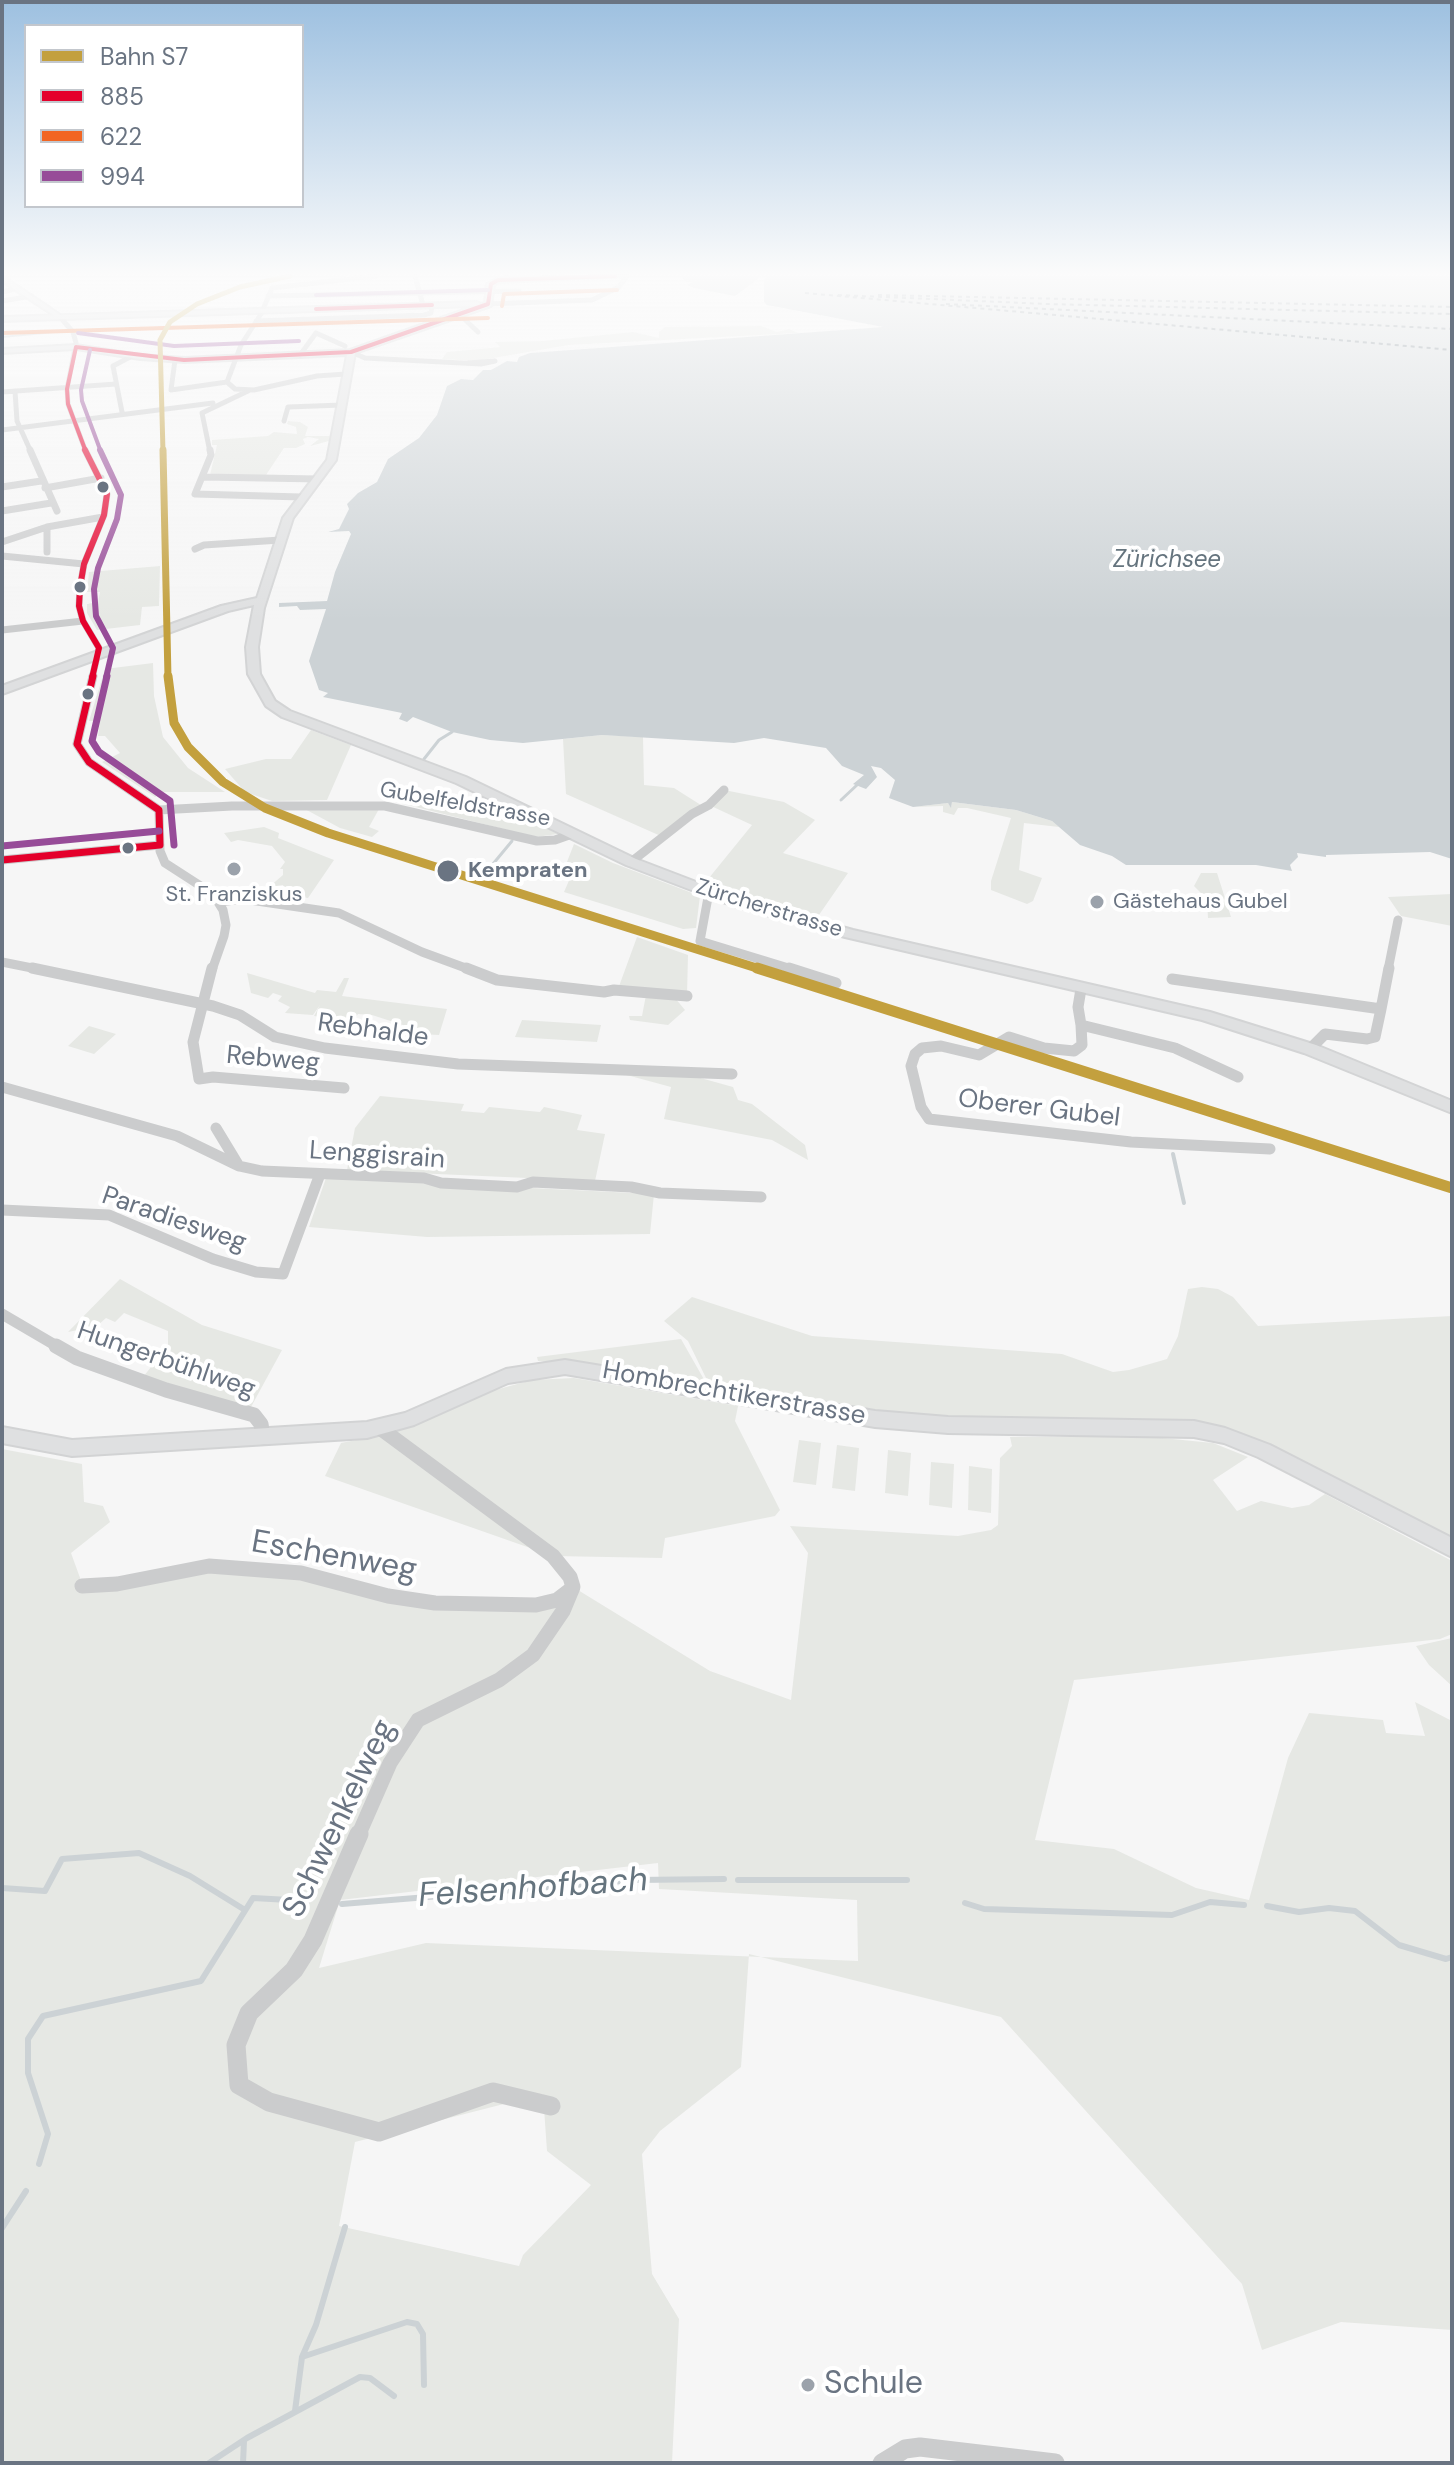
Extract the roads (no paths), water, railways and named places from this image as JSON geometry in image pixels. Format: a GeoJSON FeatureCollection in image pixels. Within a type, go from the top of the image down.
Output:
{"type":"FeatureCollection","features":[{"type":"Feature","properties":{"kind":"main road","name":"Zürcherstrasse"},"geometry":{"type":"LineString","coordinates":[[344,391],[331,460],[288,518],[260,601],[252,647],[254,674],[270,703],[311,724],[461,780],[631,862],[709,892],[812,925],[1205,1016],[1310,1049],[1452,1107]]}},
{"type":"Feature","properties":{"kind":"main road"},"geometry":{"type":"LineString","coordinates":[[2,690],[236,605],[260,601]]}},
{"type":"Feature","properties":{"kind":"street"},"geometry":{"type":"LineString","coordinates":[[2,392],[15,391]]}},
{"type":"Feature","properties":{"kind":"street"},"geometry":{"type":"LineString","coordinates":[[15,391],[19,428],[57,511]]}},
{"type":"Feature","properties":{"kind":"street"},"geometry":{"type":"LineString","coordinates":[[67,391],[80,441],[107,494],[103,517],[84,564],[79,606],[83,621],[97,642],[98,653],[77,735],[80,752],[89,762],[159,810],[160,848],[165,863],[213,894],[219,902],[226,925],[203,1004]]}},
{"type":"Feature","properties":{"kind":"street"},"geometry":{"type":"LineString","coordinates":[[118,391],[122,412]]}},
{"type":"Feature","properties":{"kind":"street"},"geometry":{"type":"LineString","coordinates":[[2,430],[221,402],[249,391]]}},
{"type":"Feature","properties":{"kind":"street"},"geometry":{"type":"LineString","coordinates":[[221,402],[201,415],[211,452],[195,494],[301,497]]}},
{"type":"Feature","properties":{"kind":"street"},"geometry":{"type":"LineString","coordinates":[[284,421],[288,407],[342,405]]}},
{"type":"Feature","properties":{"kind":"street"},"geometry":{"type":"LineString","coordinates":[[204,477],[318,479]]}},
{"type":"Feature","properties":{"kind":"street"},"geometry":{"type":"LineString","coordinates":[[2,487],[101,478]]}},
{"type":"Feature","properties":{"kind":"street"},"geometry":{"type":"LineString","coordinates":[[2,511],[51,503]]}},
{"type":"Feature","properties":{"kind":"street"},"geometry":{"type":"LineString","coordinates":[[2,542],[47,527],[103,517]]}},
{"type":"Feature","properties":{"kind":"street"},"geometry":{"type":"LineString","coordinates":[[47,527],[47,552]]}},
{"type":"Feature","properties":{"kind":"street"},"geometry":{"type":"LineString","coordinates":[[195,549],[204,545],[280,540]]}},
{"type":"Feature","properties":{"kind":"street"},"geometry":{"type":"LineString","coordinates":[[2,556],[84,564]]}},
{"type":"Feature","properties":{"kind":"street"},"geometry":{"type":"LineString","coordinates":[[2,630],[83,621]]}},
{"type":"Feature","properties":{"kind":"street"},"geometry":{"type":"LineString","coordinates":[[73,663],[95,668]]}},
{"type":"Feature","properties":{"kind":"street"},"geometry":{"type":"LineString","coordinates":[[631,862],[692,814],[709,805],[724,790]]}},
{"type":"Feature","properties":{"kind":"street","name":"Gubelfeldstrasse"},"geometry":{"type":"LineString","coordinates":[[159,810],[279,805],[385,806],[537,841],[555,840],[572,834]]}},
{"type":"Feature","properties":{"kind":"street"},"geometry":{"type":"LineString","coordinates":[[2,860],[160,848]]}},
{"type":"Feature","properties":{"kind":"street"},"geometry":{"type":"LineString","coordinates":[[709,892],[700,941],[836,983]]}},
{"type":"Feature","properties":{"kind":"street"},"geometry":{"type":"LineString","coordinates":[[219,902],[243,899],[339,913],[422,952],[497,980],[604,992],[614,990],[687,996]]}},
{"type":"Feature","properties":{"kind":"street"},"geometry":{"type":"LineString","coordinates":[[1310,1049],[1325,1034],[1367,1039],[1375,1037],[1398,920]]}},
{"type":"Feature","properties":{"kind":"street","name":"Rebhalde"},"geometry":{"type":"LineString","coordinates":[[2,962],[203,1004],[240,1015],[285,1040],[389,1057],[458,1064],[732,1074]]}},
{"type":"Feature","properties":{"kind":"street"},"geometry":{"type":"LineString","coordinates":[[1172,979],[1381,1009]]}},
{"type":"Feature","properties":{"kind":"street"},"geometry":{"type":"LineString","coordinates":[[1081,989],[1078,1007],[1081,1025],[1175,1048],[1238,1077]]}},
{"type":"Feature","properties":{"kind":"street","name":"Rebweg"},"geometry":{"type":"LineString","coordinates":[[203,1004],[193,1042],[199,1079],[213,1077],[344,1088]]}},
{"type":"Feature","properties":{"kind":"street","name":"Oberer Gubel"},"geometry":{"type":"LineString","coordinates":[[1081,1025],[1081,1049],[1074,1051],[1044,1048],[1015,1037],[1002,1040],[988,1051],[973,1054],[932,1045],[915,1054],[912,1073],[921,1107],[929,1119],[1131,1142],[1244,1142],[1270,1149]]}},
{"type":"Feature","properties":{"kind":"street","name":"Lenggisrain"},"geometry":{"type":"LineString","coordinates":[[2,1087],[177,1136],[239,1166],[262,1171],[424,1178],[441,1183],[517,1187],[533,1182],[631,1187],[660,1193],[761,1197]]}},
{"type":"Feature","properties":{"kind":"street"},"geometry":{"type":"LineString","coordinates":[[216,1128],[239,1166]]}},
{"type":"Feature","properties":{"kind":"street","name":"Paradiesweg"},"geometry":{"type":"LineString","coordinates":[[2,1210],[109,1215],[213,1259],[256,1272],[283,1274],[320,1174]]}},
{"type":"Feature","properties":{"kind":"street","name":"Hungerbühlweg"},"geometry":{"type":"LineString","coordinates":[[2,1314],[77,1358],[166,1390],[254,1415],[261,1424],[263,1437]]}},
{"type":"Feature","properties":{"kind":"street","name":"Hombrechtikerstrasse"},"geometry":{"type":"LineString","coordinates":[[2,1435],[72,1448],[380,1428],[408,1420],[506,1376],[565,1367],[875,1419],[948,1425],[1194,1429],[1225,1436],[1264,1451],[1452,1548]]}},
{"type":"Feature","properties":{"kind":"street"},"geometry":{"type":"LineString","coordinates":[[380,1428],[553,1556],[570,1577],[573,1587]]}},
{"type":"Feature","properties":{"kind":"street","name":"Eschenweg"},"geometry":{"type":"LineString","coordinates":[[82,1586],[117,1584],[209,1566],[301,1573],[388,1596],[435,1603],[536,1605],[557,1600],[573,1587]]}},
{"type":"Feature","properties":{"kind":"street","name":"Schwenkelweg"},"geometry":{"type":"LineString","coordinates":[[551,2106],[493,2092],[379,2132],[269,2102],[239,2085],[236,2045],[249,2013],[294,1970],[313,1940],[390,1763],[418,1720],[499,1680],[533,1655],[563,1611],[573,1587]]}},
{"type":"Feature","properties":{"kind":"street"},"geometry":{"type":"LineString","coordinates":[[882,2463],[905,2449],[920,2447],[1055,2463]]}},
{"type":"Feature","properties":{"kind":"water","name":"Zürichsee"},"geometry":{"type":"Polygon","coordinates":[[[445,391],[1452,391],[1452,859],[1430,852],[1326,857],[1297,853],[1298,857],[1290,865],[1292,871],[1256,865],[1126,865],[1112,856],[1080,845],[1052,821],[1016,810],[952,802],[951,808],[948,803],[913,807],[889,798],[895,780],[881,768],[871,766],[877,777],[866,789],[853,784],[864,775],[842,766],[826,748],[764,738],[734,743],[602,735],[523,743],[490,740],[452,732],[413,717],[407,722],[399,719],[402,713],[323,697],[328,693],[319,690],[309,661],[326,609],[300,610],[297,606],[279,607],[279,603],[327,601],[351,534],[349,531],[328,532],[339,529],[349,509],[347,504],[377,482],[388,459],[419,438],[437,415],[445,391]]]}},
{"type":"Feature","properties":{"kind":"waterway"},"geometry":{"type":"LineString","coordinates":[[424,759],[439,740],[452,732]]}},
{"type":"Feature","properties":{"kind":"waterway"},"geometry":{"type":"LineString","coordinates":[[841,800],[857,785]]}},
{"type":"Feature","properties":{"kind":"waterway"},"geometry":{"type":"LineString","coordinates":[[483,876],[512,841]]}},
{"type":"Feature","properties":{"kind":"waterway"},"geometry":{"type":"LineString","coordinates":[[1173,1154],[1184,1203]]}},
{"type":"Feature","properties":{"kind":"waterway"},"geometry":{"type":"LineString","coordinates":[[2,1888],[45,1891],[62,1859],[139,1853],[190,1876],[245,1910]]}},
{"type":"Feature","properties":{"kind":"waterway","name":"Felsenhofbach"},"geometry":{"type":"LineString","coordinates":[[342,1904],[635,1880],[724,1879]]}},
{"type":"Feature","properties":{"kind":"waterway"},"geometry":{"type":"LineString","coordinates":[[738,1880],[907,1880]]}},
{"type":"Feature","properties":{"kind":"waterway"},"geometry":{"type":"LineString","coordinates":[[39,2164],[48,2134],[28,2073],[28,2039],[43,2016],[201,1981],[253,1898],[307,1901]]}},
{"type":"Feature","properties":{"kind":"waterway"},"geometry":{"type":"LineString","coordinates":[[965,1903],[984,1909],[1172,1915],[1210,1902],[1244,1905]]}},
{"type":"Feature","properties":{"kind":"waterway","name":"Felsenhofbach"},"geometry":{"type":"LineString","coordinates":[[1267,1906],[1299,1912],[1329,1908],[1355,1911],[1399,1945],[1446,1959],[1452,1957]]}},
{"type":"Feature","properties":{"kind":"waterway"},"geometry":{"type":"LineString","coordinates":[[2,2228],[26,2191]]}},
{"type":"Feature","properties":{"kind":"waterway"},"geometry":{"type":"LineString","coordinates":[[302,2357],[316,2325],[345,2227]]}},
{"type":"Feature","properties":{"kind":"waterway"},"geometry":{"type":"LineString","coordinates":[[302,2357],[407,2322],[417,2324],[423,2334],[424,2385]]}},
{"type":"Feature","properties":{"kind":"waterway"},"geometry":{"type":"LineString","coordinates":[[295,2411],[302,2357]]}},
{"type":"Feature","properties":{"kind":"waterway"},"geometry":{"type":"LineString","coordinates":[[209,2463],[247,2438],[360,2377],[370,2378],[394,2396]]}},
{"type":"Feature","properties":{"kind":"waterway"},"geometry":{"type":"LineString","coordinates":[[243,2463],[244,2441]]}},
{"type":"Feature","properties":{"kind":"rail line","name":"S7"},"geometry":{"type":"LineString","coordinates":[[161,391],[169,701],[174,723],[188,747],[223,782],[265,808],[328,833],[1452,1188]]}},
{"type":"Feature","properties":{"kind":"place","name":"St. Franziskus"},"geometry":{"type":"Point","coordinates":[234,869]}},
{"type":"Feature","properties":{"kind":"place","name":"Kempraten"},"geometry":{"type":"Point","coordinates":[448,871]}},
{"type":"Feature","properties":{"kind":"place","name":"Gästehaus Gubel"},"geometry":{"type":"Point","coordinates":[1097,902]}},
{"type":"Feature","properties":{"kind":"place","name":"Schule"},"geometry":{"type":"Point","coordinates":[808,2385]}}]}
